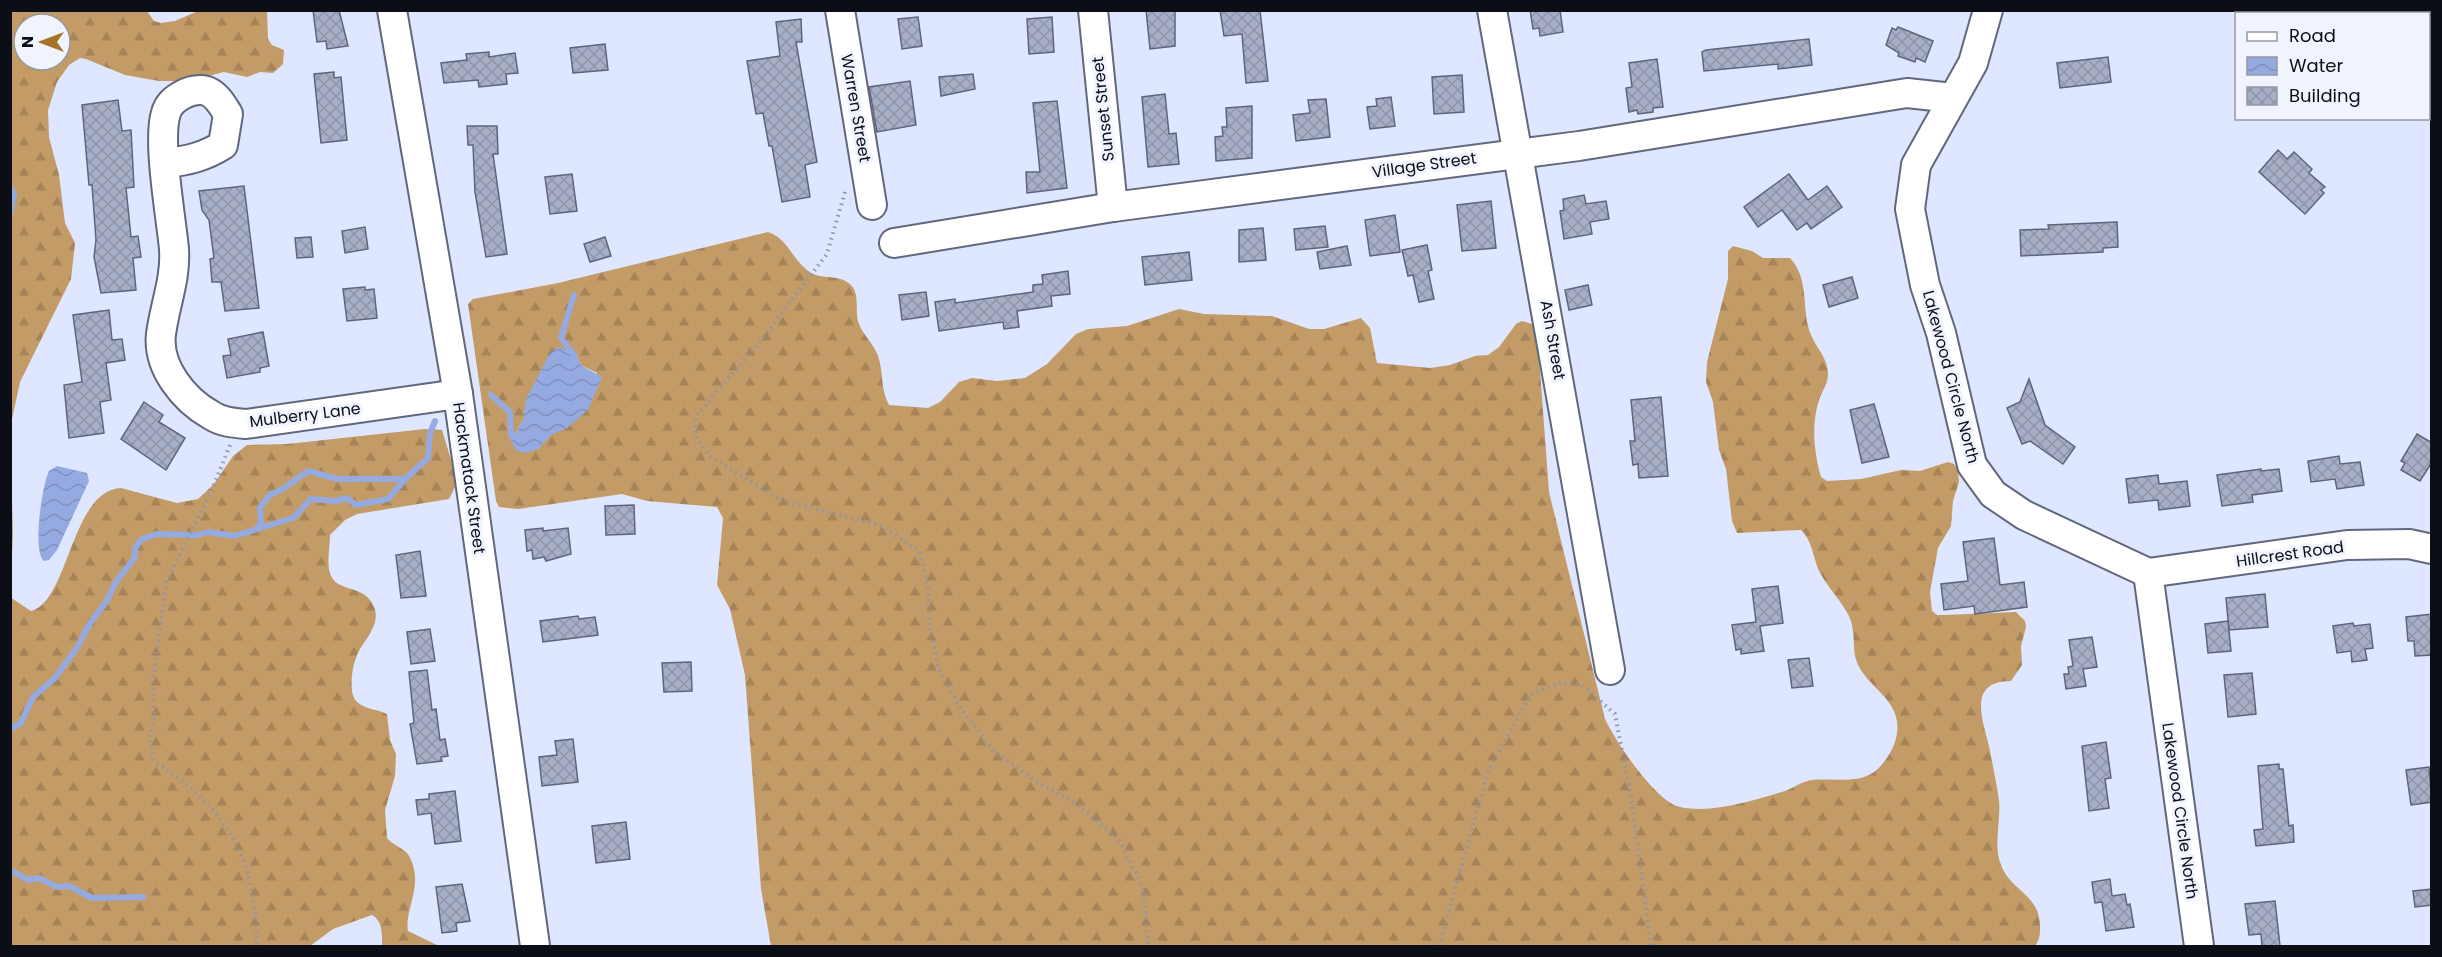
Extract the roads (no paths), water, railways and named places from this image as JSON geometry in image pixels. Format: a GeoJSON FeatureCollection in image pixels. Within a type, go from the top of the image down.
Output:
{"type":"FeatureCollection","features":[{"type":"Feature","properties":{"kind":"street","name":"Hackmatack Street"},"geometry":{"type":"LineString","coordinates":[[392,10],[458,394],[535,946]]}},
{"type":"Feature","properties":{"kind":"street","name":"Warren Street"},"geometry":{"type":"LineString","coordinates":[[840,10],[872,205]]}},
{"type":"Feature","properties":{"kind":"street","name":"Sunset Street"},"geometry":{"type":"LineString","coordinates":[[1093,10],[1113,207]]}},
{"type":"Feature","properties":{"kind":"street","name":"Ash Street"},"geometry":{"type":"LineString","coordinates":[[1492,10],[1610,670]]}},
{"type":"Feature","properties":{"kind":"street","name":"Lakewood Circle North"},"geometry":{"type":"LineString","coordinates":[[1988,10],[1973,63],[1916,165],[1910,209],[1925,285],[1941,333],[1972,465],[1993,494],[2024,515],[2148,573],[2199,946]]}},
{"type":"Feature","properties":{"kind":"street","name":"Village Street"},"geometry":{"type":"LineString","coordinates":[[894,243],[1113,207],[1579,146],[1907,93],[1953,98]]}},
{"type":"Feature","properties":{"kind":"street","name":"Mulberry Lane"},"geometry":{"type":"LineString","coordinates":[[165,163],[175,266],[161,334],[167,368],[193,402],[212,416],[246,424],[458,394]]}},
{"type":"Feature","properties":{"kind":"street","name":"Hillcrest Road"},"geometry":{"type":"LineString","coordinates":[[2148,573],[2347,545],[2409,544],[2432,549]]}},
{"type":"Feature","properties":{"kind":"water"},"geometry":{"type":"Polygon","coordinates":[[[558,347],[574,352],[582,366],[602,377],[588,410],[567,428],[551,435],[538,449],[525,453],[516,450],[511,441],[523,420],[526,399],[550,353],[558,347]]]}},
{"type":"Feature","properties":{"kind":"water"},"geometry":{"type":"Polygon","coordinates":[[[57,466],[87,473],[89,481],[57,550],[49,560],[44,561],[40,555],[38,532],[41,503],[49,471],[57,466]]]}},
{"type":"Feature","properties":{"kind":"waterway"},"geometry":{"type":"LineString","coordinates":[[10,187],[14,194],[10,214]]}},
{"type":"Feature","properties":{"kind":"waterway"},"geometry":{"type":"LineString","coordinates":[[574,295],[561,338],[575,356]]}},
{"type":"Feature","properties":{"kind":"waterway"},"geometry":{"type":"LineString","coordinates":[[491,395],[510,412],[511,436],[520,437]]}},
{"type":"Feature","properties":{"kind":"waterway"},"geometry":{"type":"LineString","coordinates":[[10,729],[21,723],[33,697],[55,678],[78,646],[116,582],[135,557],[135,548],[142,539],[157,534],[198,535],[208,532],[235,536],[257,529],[261,522],[260,507],[271,494],[309,471],[337,479],[405,479],[428,458],[430,433],[435,421]]}},
{"type":"Feature","properties":{"kind":"waterway"},"geometry":{"type":"LineString","coordinates":[[257,529],[293,518],[311,499],[335,501],[347,498],[356,505],[388,499],[405,479]]}},
{"type":"Feature","properties":{"kind":"waterway"},"geometry":{"type":"LineString","coordinates":[[10,870],[28,880],[39,878],[57,887],[69,886],[92,898],[143,897]]}}]}
